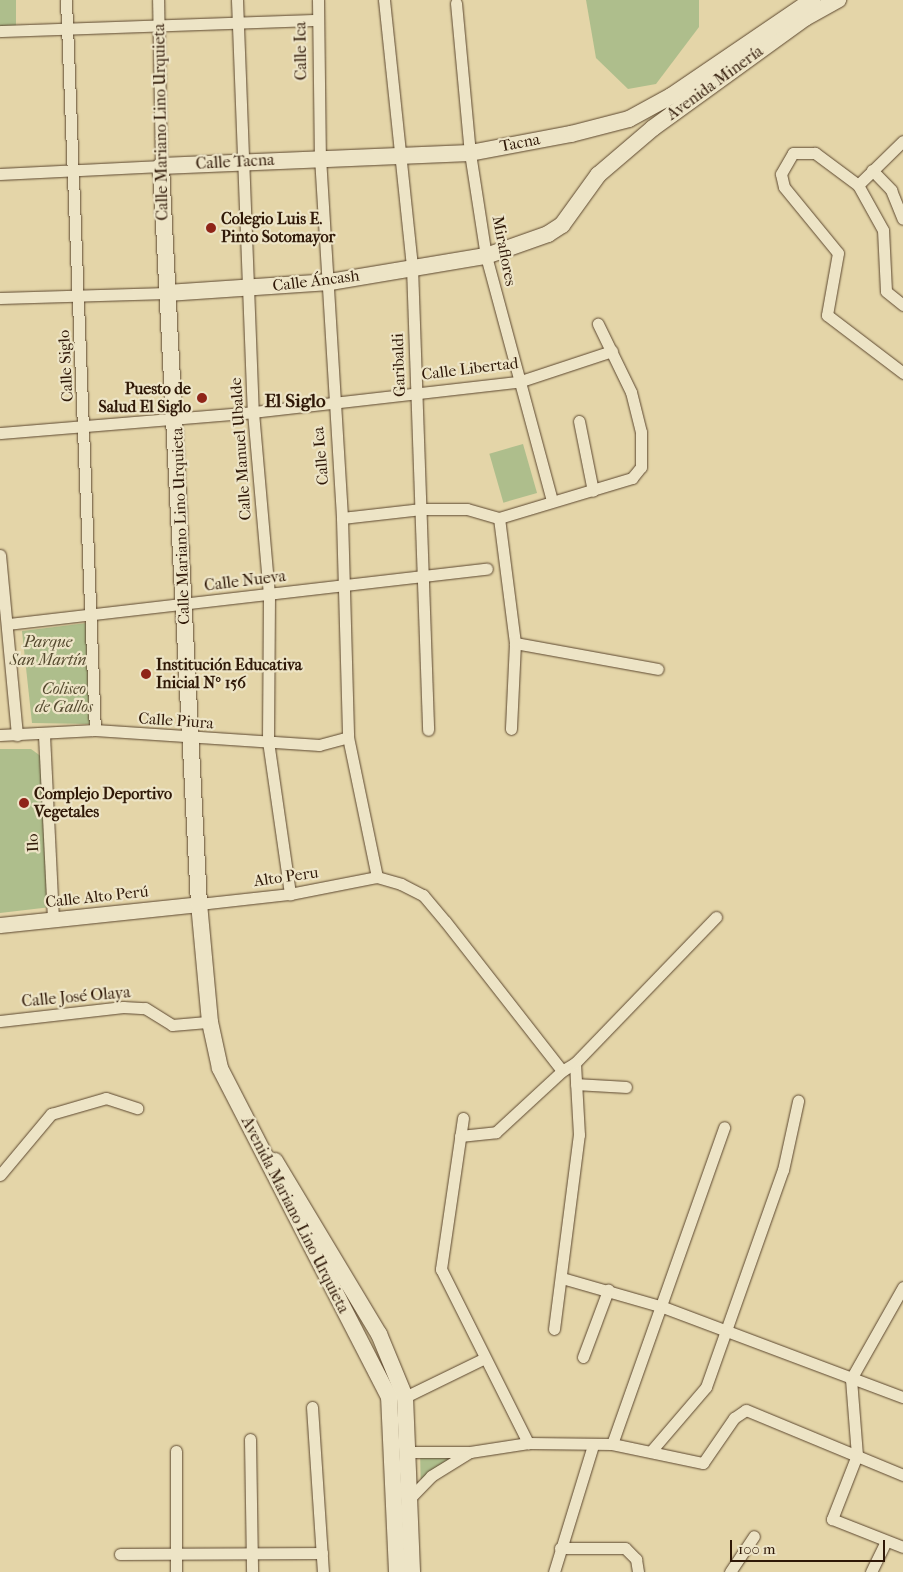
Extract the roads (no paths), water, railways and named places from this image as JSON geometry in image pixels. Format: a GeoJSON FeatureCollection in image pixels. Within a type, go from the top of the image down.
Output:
{"type":"FeatureCollection","features":[{"type":"Feature","properties":{"kind":"main road","name":"Avenida Minería"},"geometry":{"type":"LineString","coordinates":[[571,134],[629,119],[671,96],[799,8],[824,2]]}},
{"type":"Feature","properties":{"kind":"main road","name":"Avenida Minería"},"geometry":{"type":"LineString","coordinates":[[598,175],[799,8]]}},
{"type":"Feature","properties":{"kind":"main road","name":"Tacna"},"geometry":{"type":"LineString","coordinates":[[470,153],[571,134]]}},
{"type":"Feature","properties":{"kind":"main road","name":"Calle Tacna"},"geometry":{"type":"LineString","coordinates":[[161,166],[398,152],[470,153]]}},
{"type":"Feature","properties":{"kind":"main road","name":"Calle Mariano Lino Urquieta"},"geometry":{"type":"LineString","coordinates":[[161,166],[166,293],[176,418],[199,904],[210,1022],[220,1068],[242,1111]]}},
{"type":"Feature","properties":{"kind":"main road","name":"Calle Áncash"},"geometry":{"type":"LineString","coordinates":[[166,293],[250,289],[330,282],[486,256],[562,225],[598,175]]}},
{"type":"Feature","properties":{"kind":"main road","name":"Avenida Mariano Lino Urquieta"},"geometry":{"type":"LineString","coordinates":[[242,1111],[380,1334],[405,1397],[411,1497],[412,1572]]}},
{"type":"Feature","properties":{"kind":"main road","name":"Avenida Mariano Lino Urquieta"},"geometry":{"type":"LineString","coordinates":[[242,1111],[389,1397],[397,1572]]}},
{"type":"Feature","properties":{"kind":"street","name":"Calle Siglo"},"geometry":{"type":"LineString","coordinates":[[66,0],[69,30],[73,170],[85,427],[88,616],[95,730]]}},
{"type":"Feature","properties":{"kind":"street","name":"Calle Mariano Lino Urquieta"},"geometry":{"type":"LineString","coordinates":[[158,0],[161,166]]}},
{"type":"Feature","properties":{"kind":"street","name":"Calle Manuel Ubalde"},"geometry":{"type":"LineString","coordinates":[[237,0],[240,162],[250,289],[253,412],[269,596],[268,741],[290,894]]}},
{"type":"Feature","properties":{"kind":"street","name":"Calle Ica"},"geometry":{"type":"LineString","coordinates":[[318,0],[315,20],[320,157],[330,282],[333,401],[342,518],[342,583],[348,738],[378,877]]}},
{"type":"Feature","properties":{"kind":"street","name":"Garibaldi"},"geometry":{"type":"LineString","coordinates":[[384,0],[398,152],[412,267],[421,509],[426,574],[428,730]]}},
{"type":"Feature","properties":{"kind":"street","name":"Miraflores"},"geometry":{"type":"LineString","coordinates":[[456,3],[470,153],[486,256],[518,382],[552,500]]}},
{"type":"Feature","properties":{"kind":"street"},"geometry":{"type":"LineString","coordinates":[[0,30],[69,30],[238,20],[315,20]]}},
{"type":"Feature","properties":{"kind":"street"},"geometry":{"type":"LineString","coordinates":[[858,185],[903,141]]}},
{"type":"Feature","properties":{"kind":"street"},"geometry":{"type":"LineString","coordinates":[[903,305],[886,291],[882,225],[858,185],[833,162],[804,151],[793,153],[781,174],[789,196],[831,238],[838,253],[827,315],[903,373]]}},
{"type":"Feature","properties":{"kind":"street","name":"Calle Tacna"},"geometry":{"type":"LineString","coordinates":[[0,174],[161,166]]}},
{"type":"Feature","properties":{"kind":"street"},"geometry":{"type":"LineString","coordinates":[[872,170],[891,190],[903,219]]}},
{"type":"Feature","properties":{"kind":"street","name":"Calle Áncash"},"geometry":{"type":"LineString","coordinates":[[0,298],[79,298],[166,293]]}},
{"type":"Feature","properties":{"kind":"street"},"geometry":{"type":"LineString","coordinates":[[342,518],[421,509],[467,509],[499,518],[552,500],[593,491],[632,478],[641,467],[641,432],[631,392],[598,324]]}},
{"type":"Feature","properties":{"kind":"street","name":"Calle Libertad"},"geometry":{"type":"LineString","coordinates":[[0,433],[253,412],[333,401],[518,382],[612,350]]}},
{"type":"Feature","properties":{"kind":"street"},"geometry":{"type":"LineString","coordinates":[[579,421],[593,491]]}},
{"type":"Feature","properties":{"kind":"street"},"geometry":{"type":"LineString","coordinates":[[499,518],[515,643],[511,729]]}},
{"type":"Feature","properties":{"kind":"street"},"geometry":{"type":"LineString","coordinates":[[0,555],[17,735]]}},
{"type":"Feature","properties":{"kind":"street","name":"Calle Nueva"},"geometry":{"type":"LineString","coordinates":[[8,624],[269,596],[342,583],[487,569]]}},
{"type":"Feature","properties":{"kind":"street"},"geometry":{"type":"LineString","coordinates":[[515,643],[658,669]]}},
{"type":"Feature","properties":{"kind":"street","name":"Calle Piura"},"geometry":{"type":"LineString","coordinates":[[0,735],[44,735],[95,730],[191,740],[268,741],[319,745],[348,738]]}},
{"type":"Feature","properties":{"kind":"street","name":"Ilo"},"geometry":{"type":"LineString","coordinates":[[44,735],[53,920]]}},
{"type":"Feature","properties":{"kind":"street"},"geometry":{"type":"LineString","coordinates":[[378,877],[423,895],[562,1071]]}},
{"type":"Feature","properties":{"kind":"street","name":"Alto Peru"},"geometry":{"type":"LineString","coordinates":[[199,904],[290,894],[378,877]]}},
{"type":"Feature","properties":{"kind":"street","name":"Calle Alto Perú"},"geometry":{"type":"LineString","coordinates":[[0,925],[199,904]]}},
{"type":"Feature","properties":{"kind":"street"},"geometry":{"type":"LineString","coordinates":[[460,1136],[496,1132],[562,1071],[575,1064],[716,917]]}},
{"type":"Feature","properties":{"kind":"street","name":"Calle José Olaya"},"geometry":{"type":"LineString","coordinates":[[0,1021],[123,1007],[145,1008],[172,1026],[210,1022]]}},
{"type":"Feature","properties":{"kind":"street"},"geometry":{"type":"LineString","coordinates":[[554,1329],[579,1135],[575,1064]]}},
{"type":"Feature","properties":{"kind":"street"},"geometry":{"type":"LineString","coordinates":[[576,1084],[626,1087]]}},
{"type":"Feature","properties":{"kind":"street"},"geometry":{"type":"LineString","coordinates":[[0,1175],[51,1114],[106,1098],[137,1108]]}},
{"type":"Feature","properties":{"kind":"street"},"geometry":{"type":"LineString","coordinates":[[652,1450],[706,1387],[784,1170],[798,1101]]}},
{"type":"Feature","properties":{"kind":"street"},"geometry":{"type":"LineString","coordinates":[[463,1118],[441,1269],[483,1359],[528,1443]]}},
{"type":"Feature","properties":{"kind":"street"},"geometry":{"type":"LineString","coordinates":[[612,1444],[663,1307],[724,1127]]}},
{"type":"Feature","properties":{"kind":"street"},"geometry":{"type":"LineString","coordinates":[[562,1278],[663,1307],[903,1398]]}},
{"type":"Feature","properties":{"kind":"street"},"geometry":{"type":"LineString","coordinates":[[903,1287],[851,1378],[857,1455],[832,1519],[903,1547]]}},
{"type":"Feature","properties":{"kind":"street"},"geometry":{"type":"LineString","coordinates":[[583,1357],[608,1290]]}},
{"type":"Feature","properties":{"kind":"street"},"geometry":{"type":"LineString","coordinates":[[405,1397],[483,1359]]}},
{"type":"Feature","properties":{"kind":"street"},"geometry":{"type":"LineString","coordinates":[[312,1407],[323,1572]]}},
{"type":"Feature","properties":{"kind":"street"},"geometry":{"type":"LineString","coordinates":[[409,1452],[470,1452],[528,1443],[612,1444],[652,1450],[703,1463],[734,1418],[746,1410],[903,1475]]}},
{"type":"Feature","properties":{"kind":"street"},"geometry":{"type":"LineString","coordinates":[[250,1439],[252,1572]]}},
{"type":"Feature","properties":{"kind":"street"},"geometry":{"type":"LineString","coordinates":[[554,1572],[593,1445]]}},
{"type":"Feature","properties":{"kind":"street"},"geometry":{"type":"LineString","coordinates":[[176,1451],[176,1572]]}},
{"type":"Feature","properties":{"kind":"street"},"geometry":{"type":"LineString","coordinates":[[411,1497],[431,1476],[470,1452]]}},
{"type":"Feature","properties":{"kind":"street"},"geometry":{"type":"LineString","coordinates":[[730,1572],[754,1536]]}},
{"type":"Feature","properties":{"kind":"street"},"geometry":{"type":"LineString","coordinates":[[871,1572],[886,1541]]}},
{"type":"Feature","properties":{"kind":"street"},"geometry":{"type":"LineString","coordinates":[[560,1548],[625,1548],[636,1559],[638,1572]]}},
{"type":"Feature","properties":{"kind":"street"},"geometry":{"type":"LineString","coordinates":[[120,1554],[322,1552]]}},
{"type":"Feature","properties":{"kind":"place","name":"Colegio Luis E. Pinto Sotomayor"},"geometry":{"type":"Point","coordinates":[211,228]}},
{"type":"Feature","properties":{"kind":"place","name":"Puesto de Salud El Siglo"},"geometry":{"type":"Point","coordinates":[202,398]}},
{"type":"Feature","properties":{"kind":"place","name":"Institución Educativa Inicial Nº 156"},"geometry":{"type":"Point","coordinates":[146,674]}},
{"type":"Feature","properties":{"kind":"place","name":"Complejo Deportivo Vegetales"},"geometry":{"type":"Point","coordinates":[24,803]}},
{"type":"Feature","properties":{"kind":"district","name":"El Siglo"},"geometry":{"type":"Point","coordinates":[295,402]}},
{"type":"Feature","properties":{"kind":"park label","name":"Parque San Martín"},"geometry":{"type":"Point","coordinates":[48,651]}},
{"type":"Feature","properties":{"kind":"park label","name":"Coliseo de Gallos"},"geometry":{"type":"Point","coordinates":[64,698]}}]}
